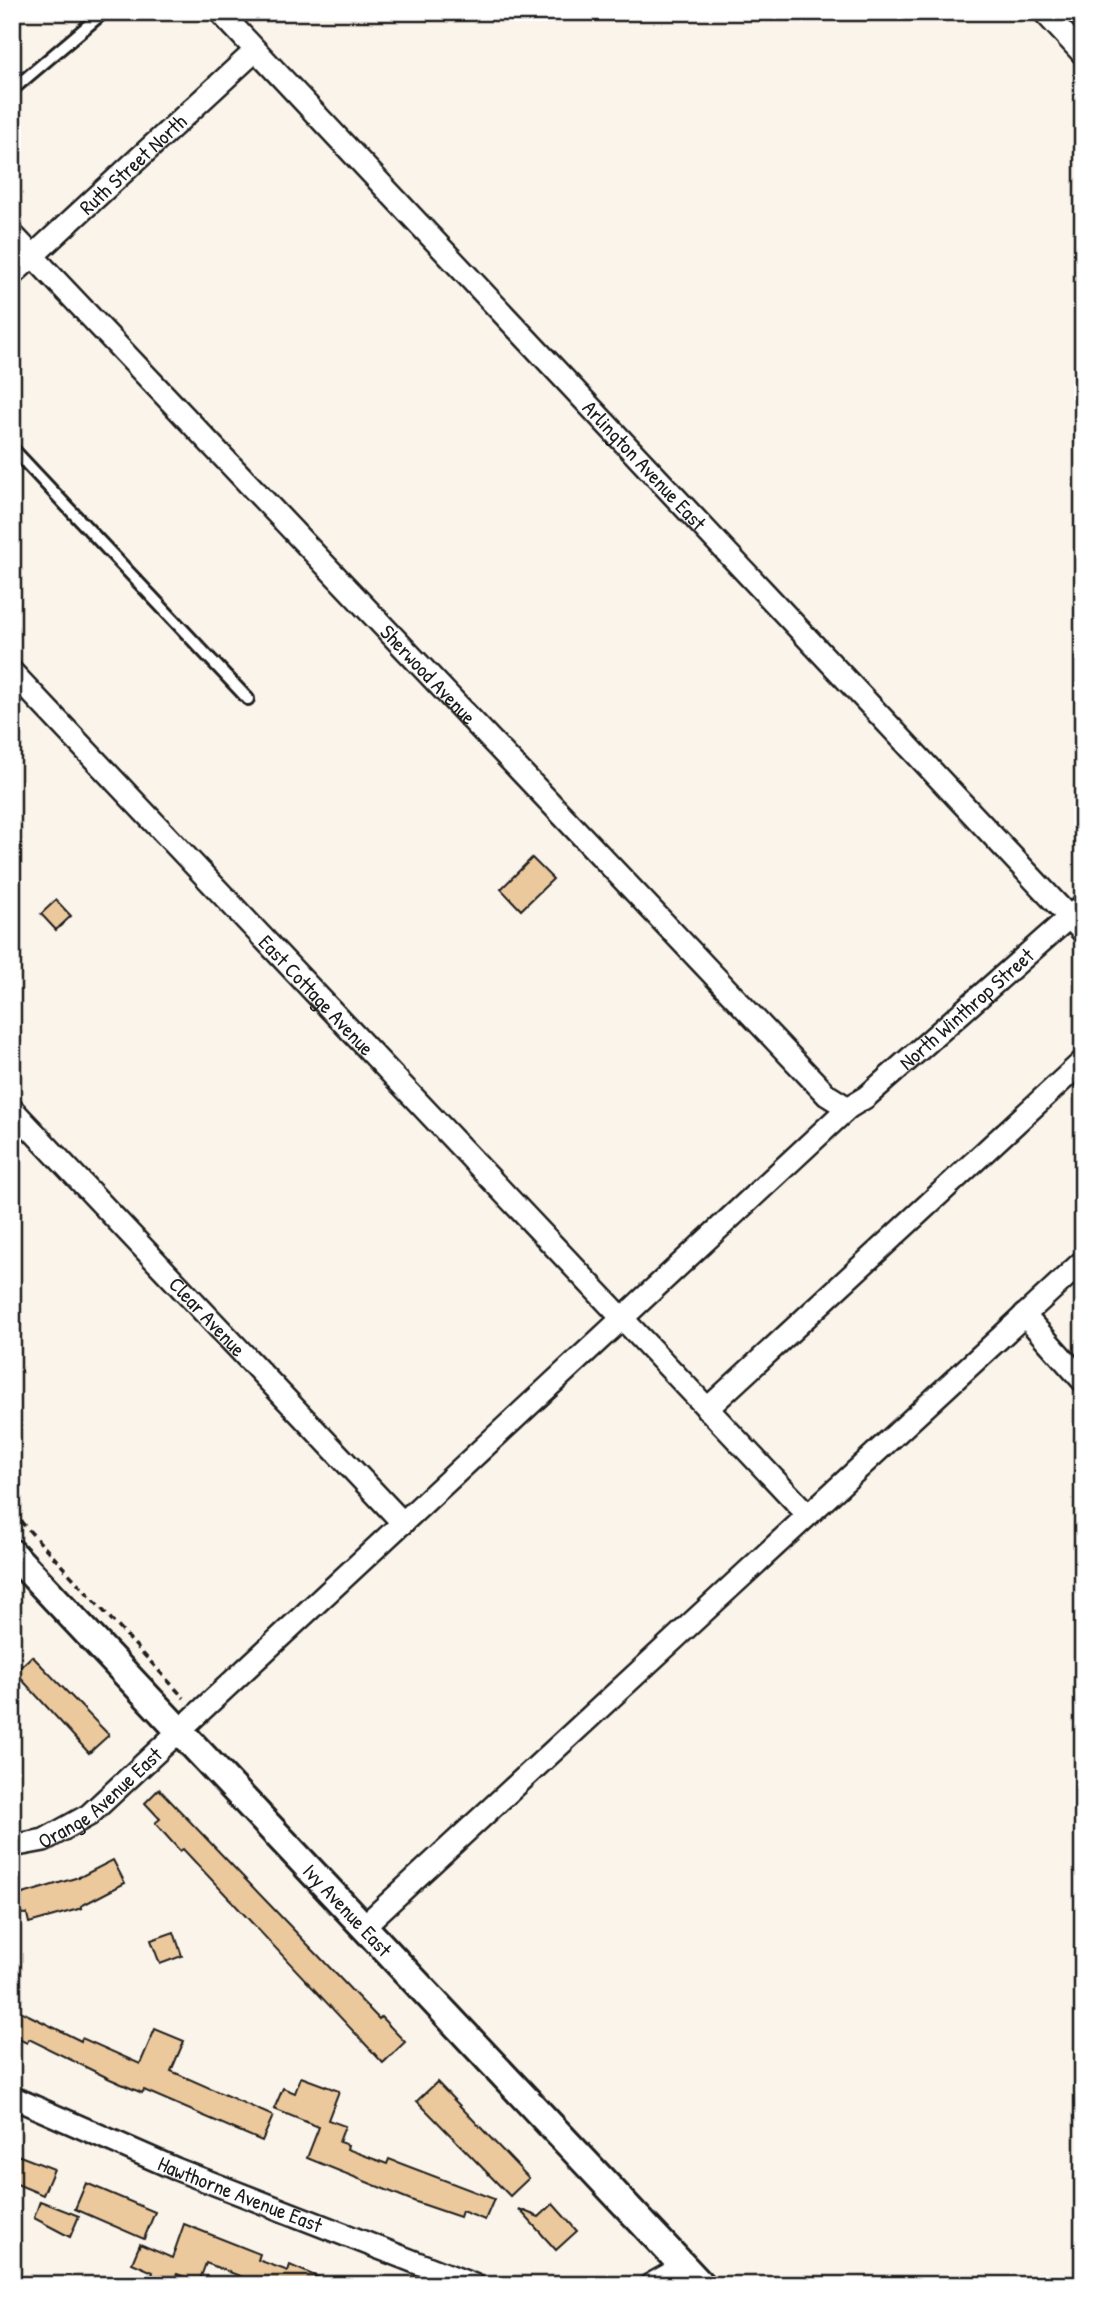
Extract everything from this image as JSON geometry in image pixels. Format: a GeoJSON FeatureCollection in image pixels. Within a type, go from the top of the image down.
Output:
{"type":"FeatureCollection","features":[{"type":"Feature","properties":{"kind":"street","name":"Arlington Avenue East"},"geometry":{"type":"LineString","coordinates":[[220,12],[1078,919]]}},
{"type":"Feature","properties":{"kind":"street"},"geometry":{"type":"LineString","coordinates":[[1044,12],[1083,54]]}},
{"type":"Feature","properties":{"kind":"street","name":"Ruth Street North"},"geometry":{"type":"LineString","coordinates":[[12,275],[255,51]]}},
{"type":"Feature","properties":{"kind":"street","name":"Sherwood Avenue"},"geometry":{"type":"LineString","coordinates":[[12,234],[827,1096],[848,1108]]}},
{"type":"Feature","properties":{"kind":"street","name":"East Cottage Avenue"},"geometry":{"type":"LineString","coordinates":[[12,672],[808,1515]]}},
{"type":"Feature","properties":{"kind":"street","name":"North Winthrop Street"},"geometry":{"type":"LineString","coordinates":[[622,1319],[848,1108],[866,1097],[1078,919]]}},
{"type":"Feature","properties":{"kind":"street"},"geometry":{"type":"LineString","coordinates":[[707,1409],[1083,1061]]}},
{"type":"Feature","properties":{"kind":"street","name":"Clear Avenue"},"geometry":{"type":"LineString","coordinates":[[12,1110],[403,1523]]}},
{"type":"Feature","properties":{"kind":"street"},"geometry":{"type":"LineString","coordinates":[[364,1926],[1083,1261]]}},
{"type":"Feature","properties":{"kind":"street"},"geometry":{"type":"LineString","coordinates":[[1024,1315],[1083,1381]]}},
{"type":"Feature","properties":{"kind":"street","name":"Orange Avenue East"},"geometry":{"type":"LineString","coordinates":[[12,1846],[44,1840],[71,1828],[180,1731],[622,1319]]}},
{"type":"Feature","properties":{"kind":"street","name":"Ivy Avenue East"},"geometry":{"type":"LineString","coordinates":[[12,1553],[693,2276]]}},
{"type":"Feature","properties":{"kind":"street","name":"Hawthorne Avenue East"},"geometry":{"type":"LineString","coordinates":[[12,2097],[176,2169],[474,2285]]}},
{"type":"Feature","properties":{"kind":"street"},"geometry":{"type":"LineString","coordinates":[[650,2285],[693,2276]]}},
{"type":"Feature","properties":{"kind":"lane"},"geometry":{"type":"LineString","coordinates":[[12,90],[104,12]]}},
{"type":"Feature","properties":{"kind":"lane"},"geometry":{"type":"LineString","coordinates":[[12,448],[248,699]]}},
{"type":"Feature","properties":{"kind":"path"},"geometry":{"type":"LineString","coordinates":[[12,1512],[186,1697],[177,1703]]}},
{"type":"Feature","properties":{"kind":"building"},"geometry":{"type":"Polygon","coordinates":[[[532,858],[553,879],[521,910],[501,889],[532,858]]]}},
{"type":"Feature","properties":{"kind":"building"},"geometry":{"type":"Polygon","coordinates":[[[56,900],[71,916],[56,930],[41,914],[56,900]]]}},
{"type":"Feature","properties":{"kind":"building"},"geometry":{"type":"Polygon","coordinates":[[[32,1656],[109,1735],[89,1753],[15,1672],[32,1656]]]}},
{"type":"Feature","properties":{"kind":"building"},"geometry":{"type":"Polygon","coordinates":[[[159,1789],[379,2019],[381,2017],[405,2042],[383,2063],[183,1849],[180,1851],[155,1823],[160,1819],[145,1803],[159,1789]]]}},
{"type":"Feature","properties":{"kind":"building"},"geometry":{"type":"Polygon","coordinates":[[[113,1860],[125,1883],[81,1906],[82,1908],[29,1923],[27,1914],[12,1913],[12,1893],[23,1894],[82,1876],[113,1860]]]}},
{"type":"Feature","properties":{"kind":"building"},"geometry":{"type":"Polygon","coordinates":[[[174,1932],[182,1956],[160,1964],[151,1940],[174,1932]]]}},
{"type":"Feature","properties":{"kind":"building"},"geometry":{"type":"Polygon","coordinates":[[[12,2007],[81,2041],[82,2038],[140,2064],[155,2029],[184,2041],[171,2071],[273,2116],[262,2141],[144,2090],[142,2093],[110,2079],[29,2039],[27,2043],[12,2036],[12,2007]]]}},
{"type":"Feature","properties":{"kind":"building"},"geometry":{"type":"Polygon","coordinates":[[[301,2077],[339,2091],[328,2120],[345,2126],[339,2142],[348,2145],[347,2149],[387,2164],[389,2159],[494,2199],[485,2220],[462,2211],[460,2217],[416,2202],[307,2158],[319,2127],[274,2109],[283,2088],[295,2093],[301,2077]]]}},
{"type":"Feature","properties":{"kind":"building"},"geometry":{"type":"Polygon","coordinates":[[[437,2082],[529,2178],[510,2196],[417,2101],[437,2082]]]}},
{"type":"Feature","properties":{"kind":"building"},"geometry":{"type":"Polygon","coordinates":[[[12,2153],[54,2169],[43,2195],[12,2182],[12,2153]]]}},
{"type":"Feature","properties":{"kind":"building"},"geometry":{"type":"Polygon","coordinates":[[[86,2183],[155,2212],[144,2239],[75,2209],[86,2183]]]}},
{"type":"Feature","properties":{"kind":"building"},"geometry":{"type":"Polygon","coordinates":[[[40,2201],[79,2216],[70,2237],[34,2218],[40,2201]]]}},
{"type":"Feature","properties":{"kind":"building"},"geometry":{"type":"Polygon","coordinates":[[[553,2204],[577,2231],[556,2250],[519,2209],[539,2217],[553,2204]]]}},
{"type":"Feature","properties":{"kind":"building"},"geometry":{"type":"Polygon","coordinates":[[[184,2224],[260,2254],[258,2260],[288,2271],[290,2265],[336,2285],[263,2285],[206,2263],[199,2282],[177,2274],[172,2285],[149,2285],[153,2272],[132,2263],[140,2244],[172,2258],[184,2224]]]}}]}
